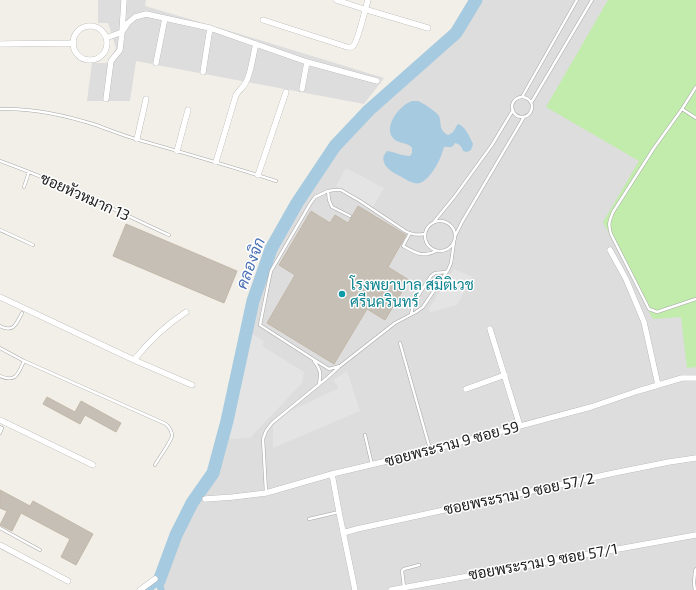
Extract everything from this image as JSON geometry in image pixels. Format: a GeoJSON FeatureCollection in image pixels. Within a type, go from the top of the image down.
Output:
{"type":"FeatureCollection","features":[{"type":"Feature","properties":{"kind":"street"},"geometry":{"type":"LineString","coordinates":[[106,99],[111,62],[120,50],[124,0]]}},
{"type":"Feature","properties":{"kind":"street"},"geometry":{"type":"LineString","coordinates":[[336,0],[428,28]]}},
{"type":"Feature","properties":{"kind":"street"},"geometry":{"type":"LineString","coordinates":[[263,20],[351,47],[354,46],[357,40],[364,9],[368,0]]}},
{"type":"Feature","properties":{"kind":"street"},"geometry":{"type":"LineString","coordinates":[[106,38],[122,32],[128,23],[135,17],[146,14],[210,28],[308,62],[377,81]]}},
{"type":"Feature","properties":{"kind":"street"},"geometry":{"type":"LineString","coordinates":[[156,63],[165,18]]}},
{"type":"Feature","properties":{"kind":"street"},"geometry":{"type":"LineString","coordinates":[[87,27],[98,29],[103,32],[106,38],[107,42],[104,53],[96,59],[90,60],[80,57],[74,48],[75,37],[78,32],[87,27]]}},
{"type":"Feature","properties":{"kind":"street"},"geometry":{"type":"LineString","coordinates":[[203,72],[210,28]]}},
{"type":"Feature","properties":{"kind":"street"},"geometry":{"type":"LineString","coordinates":[[0,44],[74,43]]}},
{"type":"Feature","properties":{"kind":"street"},"geometry":{"type":"LineString","coordinates":[[216,162],[236,95],[247,82],[256,44]]}},
{"type":"Feature","properties":{"kind":"street"},"geometry":{"type":"LineString","coordinates":[[302,89],[308,62]]}},
{"type":"Feature","properties":{"kind":"street"},"geometry":{"type":"LineString","coordinates":[[258,175],[286,92]]}},
{"type":"Feature","properties":{"kind":"street"},"geometry":{"type":"LineString","coordinates":[[137,139],[146,99]]}},
{"type":"Feature","properties":{"kind":"street"},"geometry":{"type":"LineString","coordinates":[[178,151],[188,110]]}},
{"type":"Feature","properties":{"kind":"street"},"geometry":{"type":"LineString","coordinates":[[610,250],[626,279],[644,322],[658,385]]}},
{"type":"Feature","properties":{"kind":"street"},"geometry":{"type":"LineString","coordinates":[[0,297],[134,360],[192,385]]}},
{"type":"Feature","properties":{"kind":"street"},"geometry":{"type":"LineString","coordinates":[[134,360],[149,341],[186,312]]}},
{"type":"Feature","properties":{"kind":"street"},"geometry":{"type":"LineString","coordinates":[[490,329],[520,426]]}},
{"type":"Feature","properties":{"kind":"street"},"geometry":{"type":"LineString","coordinates":[[466,389],[505,376]]}},
{"type":"Feature","properties":{"kind":"street","name":"ซอยพระราม 9 ซอย 59"},"geometry":{"type":"LineString","coordinates":[[205,499],[266,493],[332,474],[520,426],[682,378],[696,378]]}},
{"type":"Feature","properties":{"kind":"street"},"geometry":{"type":"LineString","coordinates":[[0,420],[93,465]]}},
{"type":"Feature","properties":{"kind":"street","name":"ซอยพระราม 9 ซอย 57/2"},"geometry":{"type":"LineString","coordinates":[[343,533],[614,473],[696,458]]}},
{"type":"Feature","properties":{"kind":"street"},"geometry":{"type":"LineString","coordinates":[[332,474],[355,590]]}},
{"type":"Feature","properties":{"kind":"street","name":"ซอยพระราม 9 ซอย 57/1"},"geometry":{"type":"LineString","coordinates":[[390,590],[696,535]]}},
{"type":"Feature","properties":{"kind":"street"},"geometry":{"type":"LineString","coordinates":[[0,545],[68,581]]}},
{"type":"Feature","properties":{"kind":"street"},"geometry":{"type":"LineString","coordinates":[[140,590],[155,579]]}},
{"type":"Feature","properties":{"kind":"lane"},"geometry":{"type":"LineString","coordinates":[[522,97],[577,0]]}},
{"type":"Feature","properties":{"kind":"lane"},"geometry":{"type":"LineString","coordinates":[[531,103],[592,0]]}},
{"type":"Feature","properties":{"kind":"lane"},"geometry":{"type":"LineString","coordinates":[[696,87],[654,148],[613,212],[608,227],[649,309],[657,312],[696,299]]}},
{"type":"Feature","properties":{"kind":"lane"},"geometry":{"type":"LineString","coordinates":[[266,493],[263,439],[266,431],[272,423],[340,366],[395,323],[423,307],[451,263],[455,236],[466,215],[524,118],[532,112],[531,103],[527,98],[522,97],[516,99],[513,104],[513,110],[492,145],[455,196],[427,229],[425,234],[426,243],[437,251]]}},
{"type":"Feature","properties":{"kind":"lane"},"geometry":{"type":"LineString","coordinates":[[0,109],[28,109],[71,117],[137,139],[276,181]]}},
{"type":"Feature","properties":{"kind":"lane"},"geometry":{"type":"LineString","coordinates":[[682,109],[696,118]]}},
{"type":"Feature","properties":{"kind":"lane"},"geometry":{"type":"LineString","coordinates":[[513,110],[518,117],[524,118]]}},
{"type":"Feature","properties":{"kind":"lane","name":"ซอยหัวหมาก 13"},"geometry":{"type":"LineString","coordinates":[[0,161],[88,197],[169,235]]}},
{"type":"Feature","properties":{"kind":"lane"},"geometry":{"type":"LineString","coordinates":[[24,187],[29,172]]}},
{"type":"Feature","properties":{"kind":"lane"},"geometry":{"type":"LineString","coordinates":[[340,366],[329,369],[260,325],[271,271],[310,204],[315,197],[328,190],[341,190],[405,231],[418,235],[425,234]]}},
{"type":"Feature","properties":{"kind":"lane"},"geometry":{"type":"LineString","coordinates":[[328,190],[328,200],[332,207],[350,216]]}},
{"type":"Feature","properties":{"kind":"lane"},"geometry":{"type":"LineString","coordinates":[[433,222],[443,221],[448,224],[452,227],[455,236]]}},
{"type":"Feature","properties":{"kind":"lane"},"geometry":{"type":"LineString","coordinates":[[0,230],[32,245]]}},
{"type":"Feature","properties":{"kind":"lane"},"geometry":{"type":"LineString","coordinates":[[410,233],[403,246],[420,255],[429,255],[437,251],[447,250],[454,242]]}},
{"type":"Feature","properties":{"kind":"lane"},"geometry":{"type":"LineString","coordinates":[[411,315],[414,302],[431,276],[435,273],[446,272]]}},
{"type":"Feature","properties":{"kind":"lane"},"geometry":{"type":"LineString","coordinates":[[0,326],[7,329],[12,328],[16,325],[22,313]]}},
{"type":"Feature","properties":{"kind":"lane"},"geometry":{"type":"LineString","coordinates":[[400,343],[430,450]]}},
{"type":"Feature","properties":{"kind":"lane"},"geometry":{"type":"LineString","coordinates":[[0,348],[24,361],[166,424],[172,436],[170,442],[154,465]]}},
{"type":"Feature","properties":{"kind":"lane"},"geometry":{"type":"LineString","coordinates":[[313,359],[320,371],[319,385]]}},
{"type":"Feature","properties":{"kind":"lane"},"geometry":{"type":"LineString","coordinates":[[0,376],[8,379],[14,378],[17,376],[24,361]]}},
{"type":"Feature","properties":{"kind":"lane"},"geometry":{"type":"LineString","coordinates":[[0,427],[2,428],[0,433]]}},
{"type":"Feature","properties":{"kind":"lane"},"geometry":{"type":"LineString","coordinates":[[365,435],[372,465]]}},
{"type":"Feature","properties":{"kind":"lane"},"geometry":{"type":"LineString","coordinates":[[308,519],[339,512]]}},
{"type":"Feature","properties":{"kind":"lane"},"geometry":{"type":"LineString","coordinates":[[0,528],[40,550]]}},
{"type":"Feature","properties":{"kind":"lane"},"geometry":{"type":"LineString","coordinates":[[404,588],[402,571],[404,569],[419,565]]}},
{"type":"Feature","properties":{"kind":"lane"},"geometry":{"type":"LineString","coordinates":[[695,590],[694,583],[696,569]]}},
{"type":"Feature","properties":{"kind":"shaded area"},"geometry":{"type":"Polygon","coordinates":[[[98,0],[146,0],[145,6],[384,78],[364,104],[136,61],[130,101],[87,101],[92,63],[108,63],[116,48],[108,23],[98,23],[98,0]]]}},
{"type":"Feature","properties":{"kind":"shaded area"},"geometry":{"type":"Polygon","coordinates":[[[469,0],[696,0],[696,590],[163,590],[160,575],[176,530],[208,471],[222,420],[248,299],[267,247],[293,201],[331,142],[365,106],[452,30],[469,0]]]}},
{"type":"Feature","properties":{"kind":"shaded area"},"geometry":{"type":"Polygon","coordinates":[[[346,168],[384,188],[373,207],[336,186],[346,168]]]}},
{"type":"Feature","properties":{"kind":"shaded area"},"geometry":{"type":"Polygon","coordinates":[[[454,269],[472,277],[457,305],[431,312],[428,310],[454,269]]]}},
{"type":"Feature","properties":{"kind":"shaded area"},"geometry":{"type":"Polygon","coordinates":[[[252,334],[264,341],[262,346],[304,372],[302,383],[250,438],[228,439],[252,334]]]}},
{"type":"Feature","properties":{"kind":"shaded area"},"geometry":{"type":"Polygon","coordinates":[[[347,371],[360,411],[273,448],[273,426],[288,412],[339,388],[333,380],[347,371]]]}},
{"type":"Feature","properties":{"kind":"green space"},"geometry":{"type":"Polygon","coordinates":[[[608,0],[696,0],[696,367],[687,368],[681,317],[653,319],[603,222],[639,161],[546,107],[608,0]]]}},
{"type":"Feature","properties":{"kind":"water"},"geometry":{"type":"Polygon","coordinates":[[[418,101],[436,112],[439,116],[443,131],[448,135],[453,132],[457,125],[459,124],[462,126],[466,130],[473,144],[471,150],[467,152],[463,151],[458,144],[455,143],[451,147],[444,147],[440,159],[433,171],[427,179],[420,183],[415,183],[396,174],[386,166],[383,159],[387,151],[407,156],[410,156],[412,153],[412,148],[410,146],[393,138],[390,133],[390,128],[391,122],[398,111],[407,103],[418,101]]]}},
{"type":"Feature","properties":{"kind":"building","name":"โรงพยาบาล สมิติเวช ศรีนครินทร์"},"geometry":{"type":"Polygon","coordinates":[[[358,206],[406,235],[388,267],[409,280],[385,320],[367,309],[334,364],[267,323],[295,275],[279,265],[311,211],[330,223],[335,215],[348,223],[358,206]]]}},
{"type":"Feature","properties":{"kind":"building"},"geometry":{"type":"Polygon","coordinates":[[[126,224],[237,271],[224,303],[113,256],[126,224]]]}},
{"type":"Feature","properties":{"kind":"building"},"geometry":{"type":"Polygon","coordinates":[[[47,397],[75,412],[81,401],[121,423],[116,432],[85,415],[80,424],[43,404],[47,397]]]}},
{"type":"Feature","properties":{"kind":"building"},"geometry":{"type":"Polygon","coordinates":[[[0,490],[30,506],[33,501],[93,534],[76,565],[61,557],[70,539],[21,513],[12,531],[0,525],[7,511],[0,508],[0,490]]]}},
{"type":"Feature","properties":{"kind":"waterway","name":"คลองจิก"},"geometry":{"type":"LineString","coordinates":[[159,581],[176,535],[192,503],[213,473],[227,421],[253,301],[271,249],[297,203],[335,146],[369,110],[456,33],[476,0]]}},
{"type":"Feature","properties":{"kind":"waterway","name":"คลองจิก"},"geometry":{"type":"LineString","coordinates":[[148,590],[159,581],[161,590]]}},
{"type":"Feature","properties":{"kind":"place","name":"โรงพยาบาล สมิติเวช ศรีนครินทร์"},"geometry":{"type":"Point","coordinates":[342,294]}}]}
